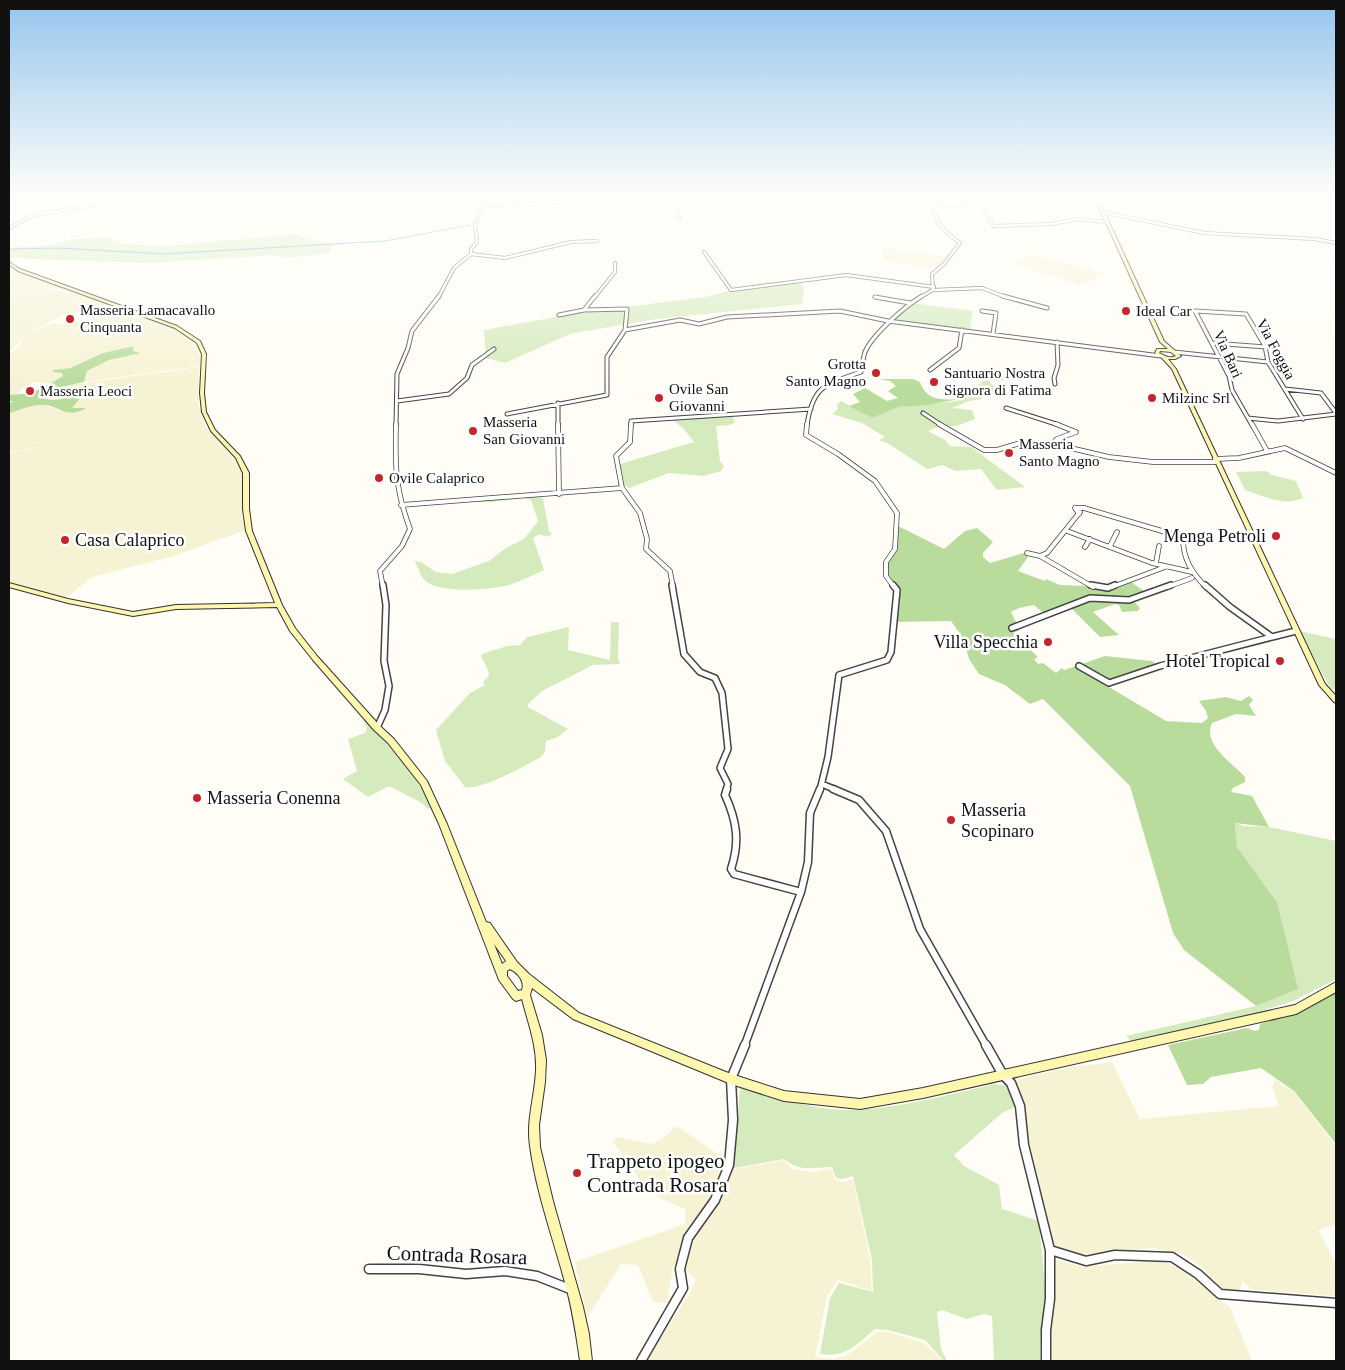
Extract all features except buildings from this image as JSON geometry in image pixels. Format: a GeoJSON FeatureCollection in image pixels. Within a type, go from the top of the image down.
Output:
{"type":"FeatureCollection","features":[{"type":"Feature","properties":{"kind":"street"},"geometry":{"type":"LineString","coordinates":[[377,728],[385,710],[389,686],[384,661],[386,605],[380,571],[402,546],[410,529],[401,505],[395,477],[397,374],[408,348],[412,330],[440,294],[454,268],[463,260]]}},
{"type":"Feature","properties":{"kind":"street"},"geometry":{"type":"LineString","coordinates":[[710,260],[731,290],[846,274],[934,289],[982,288],[994,294],[1047,308]]}},
{"type":"Feature","properties":{"kind":"street"},"geometry":{"type":"LineString","coordinates":[[934,289],[932,274],[947,260]]}},
{"type":"Feature","properties":{"kind":"street"},"geometry":{"type":"LineString","coordinates":[[1124,260],[1162,342],[1178,354],[1174,362],[1174,369]]}},
{"type":"Feature","properties":{"kind":"street"},"geometry":{"type":"LineString","coordinates":[[9,263],[19,270],[176,327],[199,342],[204,354],[202,393],[204,412],[213,431],[238,457],[246,473],[246,510],[249,531],[279,605],[292,629],[377,728],[410,763],[424,783],[481,917],[502,975],[523,994],[538,992],[551,998]]}},
{"type":"Feature","properties":{"kind":"street"},"geometry":{"type":"LineString","coordinates":[[584,310],[615,272],[615,263]]}},
{"type":"Feature","properties":{"kind":"street"},"geometry":{"type":"LineString","coordinates":[[641,1361],[683,1288],[680,1269],[688,1238],[715,1200],[729,1165],[733,1120],[731,1079],[756,1018],[801,892],[808,862],[810,813],[822,784],[828,757],[839,675],[887,660],[891,652],[897,590],[886,576],[886,562],[896,549],[897,513],[875,481],[838,454],[806,436],[811,409],[818,391],[829,382],[847,378],[861,372],[866,352],[875,338],[910,304],[934,289]]}},
{"type":"Feature","properties":{"kind":"street"},"geometry":{"type":"LineString","coordinates":[[874,297],[910,304]]}},
{"type":"Feature","properties":{"kind":"street"},"geometry":{"type":"LineString","coordinates":[[507,414],[607,395],[607,357],[625,328],[628,317],[626,308],[584,310],[559,315]]}},
{"type":"Feature","properties":{"kind":"street"},"geometry":{"type":"LineString","coordinates":[[625,328],[680,320],[699,324],[727,317],[838,311],[894,321],[1162,357],[1269,363]]}},
{"type":"Feature","properties":{"kind":"street"},"geometry":{"type":"LineString","coordinates":[[982,311],[996,313],[993,334]]}},
{"type":"Feature","properties":{"kind":"street","name":"Via Bari"},"geometry":{"type":"LineString","coordinates":[[1246,314],[1195,311],[1229,376],[1232,390],[1267,451]]}},
{"type":"Feature","properties":{"kind":"street","name":"Via Foggia"},"geometry":{"type":"LineString","coordinates":[[1246,314],[1266,347],[1269,363],[1303,419]]}},
{"type":"Feature","properties":{"kind":"street"},"geometry":{"type":"LineString","coordinates":[[930,370],[959,348],[962,330]]}},
{"type":"Feature","properties":{"kind":"street"},"geometry":{"type":"LineString","coordinates":[[1055,384],[1054,378],[1058,365],[1057,342]]}},
{"type":"Feature","properties":{"kind":"street"},"geometry":{"type":"LineString","coordinates":[[1162,342],[1158,353],[1174,369],[1296,632],[1322,685],[1336,700]]}},
{"type":"Feature","properties":{"kind":"street"},"geometry":{"type":"LineString","coordinates":[[1212,343],[1266,347]]}},
{"type":"Feature","properties":{"kind":"street"},"geometry":{"type":"LineString","coordinates":[[397,401],[449,394],[467,378],[472,365],[494,349]]}},
{"type":"Feature","properties":{"kind":"street"},"geometry":{"type":"LineString","coordinates":[[1141,353],[1158,350],[1173,351],[1221,359]]}},
{"type":"Feature","properties":{"kind":"street"},"geometry":{"type":"LineString","coordinates":[[1248,418],[1278,421],[1336,414],[1321,393],[1285,389]]}},
{"type":"Feature","properties":{"kind":"street"},"geometry":{"type":"LineString","coordinates":[[558,403],[559,494]]}},
{"type":"Feature","properties":{"kind":"street"},"geometry":{"type":"LineString","coordinates":[[1006,408],[1034,416],[1076,432],[1057,439],[1055,441],[1057,445]]}},
{"type":"Feature","properties":{"kind":"street"},"geometry":{"type":"LineString","coordinates":[[801,892],[734,874],[732,869],[738,853],[735,815],[725,796],[728,784],[720,768],[728,749],[722,693],[715,678],[700,672],[684,654],[670,571],[646,549],[647,539],[640,513],[622,488],[616,456],[630,442],[631,421],[811,409]]}},
{"type":"Feature","properties":{"kind":"street"},"geometry":{"type":"LineString","coordinates":[[923,413],[955,435],[984,450],[997,450],[1031,442],[1153,462],[1239,458],[1285,448],[1336,472]]}},
{"type":"Feature","properties":{"kind":"street"},"geometry":{"type":"LineString","coordinates":[[401,505],[622,488]]}},
{"type":"Feature","properties":{"kind":"street"},"geometry":{"type":"LineString","coordinates":[[1040,556],[1047,553],[1058,537],[1067,531],[1084,508],[1179,536],[1183,539],[1183,555],[1198,581]]}},
{"type":"Feature","properties":{"kind":"street"},"geometry":{"type":"LineString","coordinates":[[1067,531],[1186,574],[1272,637]]}},
{"type":"Feature","properties":{"kind":"street"},"geometry":{"type":"LineString","coordinates":[[1110,546],[1117,532]]}},
{"type":"Feature","properties":{"kind":"street"},"geometry":{"type":"LineString","coordinates":[[1085,547],[1090,539]]}},
{"type":"Feature","properties":{"kind":"street"},"geometry":{"type":"LineString","coordinates":[[1156,563],[1159,546]]}},
{"type":"Feature","properties":{"kind":"street"},"geometry":{"type":"LineString","coordinates":[[1026,553],[1040,556],[1094,587],[1108,588],[1165,567]]}},
{"type":"Feature","properties":{"kind":"street"},"geometry":{"type":"LineString","coordinates":[[1186,574],[1192,572]]}},
{"type":"Feature","properties":{"kind":"street"},"geometry":{"type":"LineString","coordinates":[[1012,628],[1090,598],[1129,600],[1192,578]]}},
{"type":"Feature","properties":{"kind":"street"},"geometry":{"type":"LineString","coordinates":[[9,585],[68,601],[133,614],[176,607],[279,605]]}},
{"type":"Feature","properties":{"kind":"street"},"geometry":{"type":"LineString","coordinates":[[1079,666],[1110,683],[1160,666],[1296,632]]}},
{"type":"Feature","properties":{"kind":"street"},"geometry":{"type":"LineString","coordinates":[[822,784],[859,800],[886,831],[920,929],[1003,1075],[1011,1083],[1020,1106],[1024,1146],[1050,1250],[1050,1299],[1046,1330],[1046,1361]]}},
{"type":"Feature","properties":{"kind":"street"},"geometry":{"type":"LineString","coordinates":[[481,917],[514,965],[551,998],[576,1016],[731,1079],[784,1096],[860,1104],[1003,1075],[1296,1009],[1336,987]]}},
{"type":"Feature","properties":{"kind":"street"},"geometry":{"type":"LineString","coordinates":[[502,975],[505,966],[514,965]]}},
{"type":"Feature","properties":{"kind":"street"},"geometry":{"type":"LineString","coordinates":[[527,978],[523,994],[541,1059],[541,1078],[533,1124],[534,1146],[580,1318],[586,1361]]}},
{"type":"Feature","properties":{"kind":"street"},"geometry":{"type":"LineString","coordinates":[[1050,1250],[1086,1261],[1115,1255],[1172,1257],[1198,1274],[1220,1294],[1336,1303]]}},
{"type":"Feature","properties":{"kind":"street","name":"Contrada Rosara"},"geometry":{"type":"LineString","coordinates":[[369,1269],[419,1269],[466,1274],[505,1271],[537,1276],[571,1289]]}},
{"type":"Feature","properties":{"kind":"shaded area"},"geometry":{"type":"Polygon","coordinates":[[[882,260],[945,260],[937,269],[882,260]]]}},
{"type":"Feature","properties":{"kind":"shaded area"},"geometry":{"type":"Polygon","coordinates":[[[1018,260],[1052,260],[1106,274],[1080,285],[1013,263],[1018,260]]]}},
{"type":"Feature","properties":{"kind":"shaded area"},"geometry":{"type":"Polygon","coordinates":[[[9,266],[64,288],[64,289],[9,291],[9,266]]]}},
{"type":"Feature","properties":{"kind":"shaded area"},"geometry":{"type":"Polygon","coordinates":[[[31,289],[61,291],[87,297],[115,307],[103,310],[117,308],[180,331],[196,345],[201,360],[199,366],[84,382],[87,371],[109,360],[141,353],[133,351],[130,347],[103,353],[70,368],[53,370],[53,372],[64,374],[58,380],[49,384],[35,382],[22,388],[16,395],[9,395],[9,354],[17,349],[26,335],[9,353],[9,292],[31,289]],[[96,310],[62,315],[31,332],[51,324],[68,324],[89,320],[92,312],[96,310]]]}},
{"type":"Feature","properties":{"kind":"shaded area"},"geometry":{"type":"Polygon","coordinates":[[[199,367],[198,403],[205,426],[240,465],[242,473],[242,517],[245,530],[174,556],[92,577],[66,598],[9,582],[9,453],[41,447],[9,452],[9,413],[29,406],[45,405],[60,411],[85,409],[72,408],[82,397],[72,395],[62,400],[47,399],[40,394],[43,390],[199,367]]]}},
{"type":"Feature","properties":{"kind":"shaded area"},"geometry":{"type":"Polygon","coordinates":[[[1112,1062],[1140,1119],[1279,1106],[1272,1087],[1275,1080],[1294,1092],[1336,1146],[1336,1225],[1318,1230],[1336,1264],[1336,1296],[1253,1290],[1242,1281],[1240,1291],[1223,1289],[1204,1269],[1185,1255],[1153,1248],[1080,1255],[1054,1245],[1015,1080],[1060,1069],[1112,1062]]]}},
{"type":"Feature","properties":{"kind":"shaded area"},"geometry":{"type":"Polygon","coordinates":[[[677,1126],[725,1159],[733,1169],[785,1160],[791,1169],[816,1172],[831,1168],[835,1180],[843,1182],[853,1179],[870,1259],[872,1291],[838,1280],[827,1296],[815,1357],[832,1359],[848,1355],[877,1332],[888,1332],[924,1343],[943,1361],[646,1361],[690,1293],[696,1279],[688,1272],[673,1267],[667,1303],[653,1302],[638,1265],[621,1264],[587,1318],[575,1262],[685,1224],[685,1209],[660,1198],[638,1177],[613,1142],[617,1137],[652,1144],[663,1138],[677,1126]]]}},
{"type":"Feature","properties":{"kind":"shaded area"},"geometry":{"type":"Polygon","coordinates":[[[1055,1259],[1082,1267],[1156,1261],[1184,1268],[1230,1307],[1252,1361],[1050,1361],[1055,1259]]]}},
{"type":"Feature","properties":{"kind":"green space"},"geometry":{"type":"Polygon","coordinates":[[[63,260],[196,260],[148,263],[63,260]]]}},
{"type":"Feature","properties":{"kind":"green space"},"geometry":{"type":"Polygon","coordinates":[[[798,280],[804,287],[802,304],[656,319],[570,334],[505,363],[486,358],[484,330],[578,313],[705,297],[760,283],[798,280]]]}},
{"type":"Feature","properties":{"kind":"green space"},"geometry":{"type":"Polygon","coordinates":[[[912,303],[973,311],[970,330],[894,321],[912,303]]]}},
{"type":"Feature","properties":{"kind":"green space"},"geometry":{"type":"Polygon","coordinates":[[[134,347],[133,351],[141,353],[109,360],[87,371],[84,382],[57,388],[41,389],[63,376],[62,373],[53,372],[53,370],[70,368],[103,353],[134,347]]]}},
{"type":"Feature","properties":{"kind":"green space"},"geometry":{"type":"Polygon","coordinates":[[[997,371],[1010,380],[989,381],[998,392],[985,394],[982,399],[969,401],[952,408],[972,410],[975,419],[957,426],[940,426],[928,431],[945,440],[950,446],[971,447],[1025,487],[997,490],[981,469],[955,471],[943,465],[927,469],[889,444],[879,440],[885,437],[862,423],[832,414],[838,409],[837,404],[841,401],[872,418],[899,407],[957,401],[997,371]]]}},
{"type":"Feature","properties":{"kind":"green space"},"geometry":{"type":"Polygon","coordinates":[[[878,379],[913,379],[920,382],[931,396],[941,399],[960,399],[926,405],[899,407],[872,418],[849,406],[860,402],[853,394],[865,388],[887,401],[898,398],[888,391],[896,386],[890,381],[878,379]]]}},
{"type":"Feature","properties":{"kind":"green space"},"geometry":{"type":"Polygon","coordinates":[[[36,390],[43,390],[41,397],[54,400],[83,395],[72,408],[86,408],[68,413],[50,406],[40,405],[9,413],[9,404],[13,401],[9,401],[9,395],[32,393],[36,390]]]}},
{"type":"Feature","properties":{"kind":"green space"},"geometry":{"type":"Polygon","coordinates":[[[732,415],[735,422],[730,425],[716,426],[720,461],[724,466],[721,471],[704,476],[669,473],[629,488],[624,485],[620,464],[694,442],[683,428],[673,420],[732,415]]]}},
{"type":"Feature","properties":{"kind":"green space"},"geometry":{"type":"Polygon","coordinates":[[[1266,471],[1272,475],[1296,481],[1303,498],[1281,501],[1245,490],[1236,472],[1266,471]]]}},
{"type":"Feature","properties":{"kind":"green space"},"geometry":{"type":"Polygon","coordinates":[[[539,496],[543,499],[549,531],[552,534],[547,537],[540,534],[533,538],[544,570],[509,585],[463,590],[439,587],[423,578],[414,561],[421,562],[436,572],[452,574],[489,561],[506,548],[524,539],[538,521],[531,500],[523,498],[493,502],[454,502],[539,496]]]}},
{"type":"Feature","properties":{"kind":"green space"},"geometry":{"type":"Polygon","coordinates":[[[898,526],[944,549],[965,531],[977,528],[993,542],[983,553],[983,557],[990,563],[1024,553],[1028,557],[1018,571],[1045,581],[1046,579],[1060,585],[1089,586],[1106,591],[1131,582],[1147,593],[1132,599],[1140,608],[1138,611],[1122,612],[1119,605],[1115,604],[1093,612],[1119,635],[1100,637],[1067,604],[1047,616],[1034,605],[1011,612],[1020,630],[1013,633],[1038,657],[1034,659],[1038,664],[1043,663],[1056,673],[1062,668],[1064,670],[1105,656],[1152,661],[1157,664],[1159,669],[1109,687],[1166,721],[1202,723],[1208,718],[1206,711],[1199,701],[1226,697],[1241,701],[1249,696],[1253,700],[1249,705],[1256,716],[1236,714],[1212,723],[1211,739],[1220,753],[1245,777],[1245,782],[1233,788],[1231,792],[1252,796],[1269,827],[1235,823],[1237,847],[1277,902],[1298,989],[1256,1006],[1184,950],[1173,933],[1130,786],[1043,699],[1030,704],[1005,685],[979,674],[969,659],[963,638],[951,621],[895,622],[900,605],[898,591],[887,572],[888,562],[898,548],[898,526]]]}},
{"type":"Feature","properties":{"kind":"green space"},"geometry":{"type":"Polygon","coordinates":[[[611,622],[619,622],[618,658],[620,664],[593,665],[542,691],[528,704],[528,707],[568,729],[556,738],[546,741],[545,752],[541,757],[492,782],[465,787],[445,761],[436,730],[470,693],[485,685],[483,682],[489,676],[481,656],[482,654],[507,646],[520,645],[527,637],[569,627],[568,650],[610,660],[611,622]]]}},
{"type":"Feature","properties":{"kind":"green space"},"geometry":{"type":"Polygon","coordinates":[[[1299,631],[1336,639],[1336,689],[1331,689],[1299,631]]]}},
{"type":"Feature","properties":{"kind":"green space"},"geometry":{"type":"Polygon","coordinates":[[[363,713],[406,762],[432,807],[428,809],[420,802],[389,786],[368,797],[343,779],[357,771],[348,739],[365,733],[367,728],[361,715],[363,713]]]}},
{"type":"Feature","properties":{"kind":"green space"},"geometry":{"type":"Polygon","coordinates":[[[1235,823],[1244,826],[1269,827],[1336,841],[1336,979],[1293,1001],[1242,1017],[1132,1042],[1126,1036],[1256,1006],[1277,902],[1237,847],[1235,823]]]}},
{"type":"Feature","properties":{"kind":"green space"},"geometry":{"type":"Polygon","coordinates":[[[1336,991],[1336,1144],[1294,1091],[1261,1068],[1211,1077],[1203,1084],[1187,1085],[1168,1045],[1247,1028],[1255,1031],[1259,1030],[1260,1024],[1304,1010],[1336,991]]]}},
{"type":"Feature","properties":{"kind":"green space"},"geometry":{"type":"Polygon","coordinates":[[[995,1084],[1009,1086],[1016,1103],[1015,1107],[1002,1113],[954,1155],[964,1166],[999,1185],[1002,1209],[1039,1221],[1046,1297],[1040,1339],[1040,1361],[994,1361],[992,1316],[984,1314],[967,1319],[942,1310],[937,1312],[941,1349],[947,1361],[944,1361],[925,1340],[888,1330],[875,1329],[856,1345],[844,1352],[829,1355],[820,1354],[830,1298],[839,1283],[873,1292],[872,1260],[853,1176],[842,1179],[836,1178],[832,1167],[802,1168],[784,1159],[734,1168],[740,1087],[779,1099],[848,1110],[904,1104],[995,1084]]]}},
{"type":"Feature","properties":{"kind":"place","name":"Ideal Car"},"geometry":{"type":"Point","coordinates":[1126,311]}},
{"type":"Feature","properties":{"kind":"place","name":"Masseria Lamacavallo Cinquanta"},"geometry":{"type":"Point","coordinates":[70,319]}},
{"type":"Feature","properties":{"kind":"place","name":"Grotta Santo Magno"},"geometry":{"type":"Point","coordinates":[876,373]}},
{"type":"Feature","properties":{"kind":"place","name":"Santuario Nostra Signora di Fatima"},"geometry":{"type":"Point","coordinates":[934,382]}},
{"type":"Feature","properties":{"kind":"place","name":"Masseria Leoci"},"geometry":{"type":"Point","coordinates":[30,391]}},
{"type":"Feature","properties":{"kind":"place","name":"Ovile San Giovanni"},"geometry":{"type":"Point","coordinates":[659,398]}},
{"type":"Feature","properties":{"kind":"place","name":"Milzinc Srl"},"geometry":{"type":"Point","coordinates":[1152,398]}},
{"type":"Feature","properties":{"kind":"place","name":"Masseria San Giovanni"},"geometry":{"type":"Point","coordinates":[473,431]}},
{"type":"Feature","properties":{"kind":"place","name":"Masseria Santo Magno"},"geometry":{"type":"Point","coordinates":[1009,453]}},
{"type":"Feature","properties":{"kind":"place","name":"Ovile Calaprico"},"geometry":{"type":"Point","coordinates":[379,478]}},
{"type":"Feature","properties":{"kind":"place","name":"Menga Petroli"},"geometry":{"type":"Point","coordinates":[1276,536]}},
{"type":"Feature","properties":{"kind":"place","name":"Casa Calaprico"},"geometry":{"type":"Point","coordinates":[65,540]}},
{"type":"Feature","properties":{"kind":"place","name":"Villa Specchia"},"geometry":{"type":"Point","coordinates":[1048,642]}},
{"type":"Feature","properties":{"kind":"place","name":"Hotel Tropical"},"geometry":{"type":"Point","coordinates":[1280,661]}},
{"type":"Feature","properties":{"kind":"place","name":"Masseria Conenna"},"geometry":{"type":"Point","coordinates":[197,798]}},
{"type":"Feature","properties":{"kind":"place","name":"Masseria Scopinaro"},"geometry":{"type":"Point","coordinates":[951,820]}},
{"type":"Feature","properties":{"kind":"place","name":"Trappeto ipogeo Contrada Rosara"},"geometry":{"type":"Point","coordinates":[577,1173]}}]}
